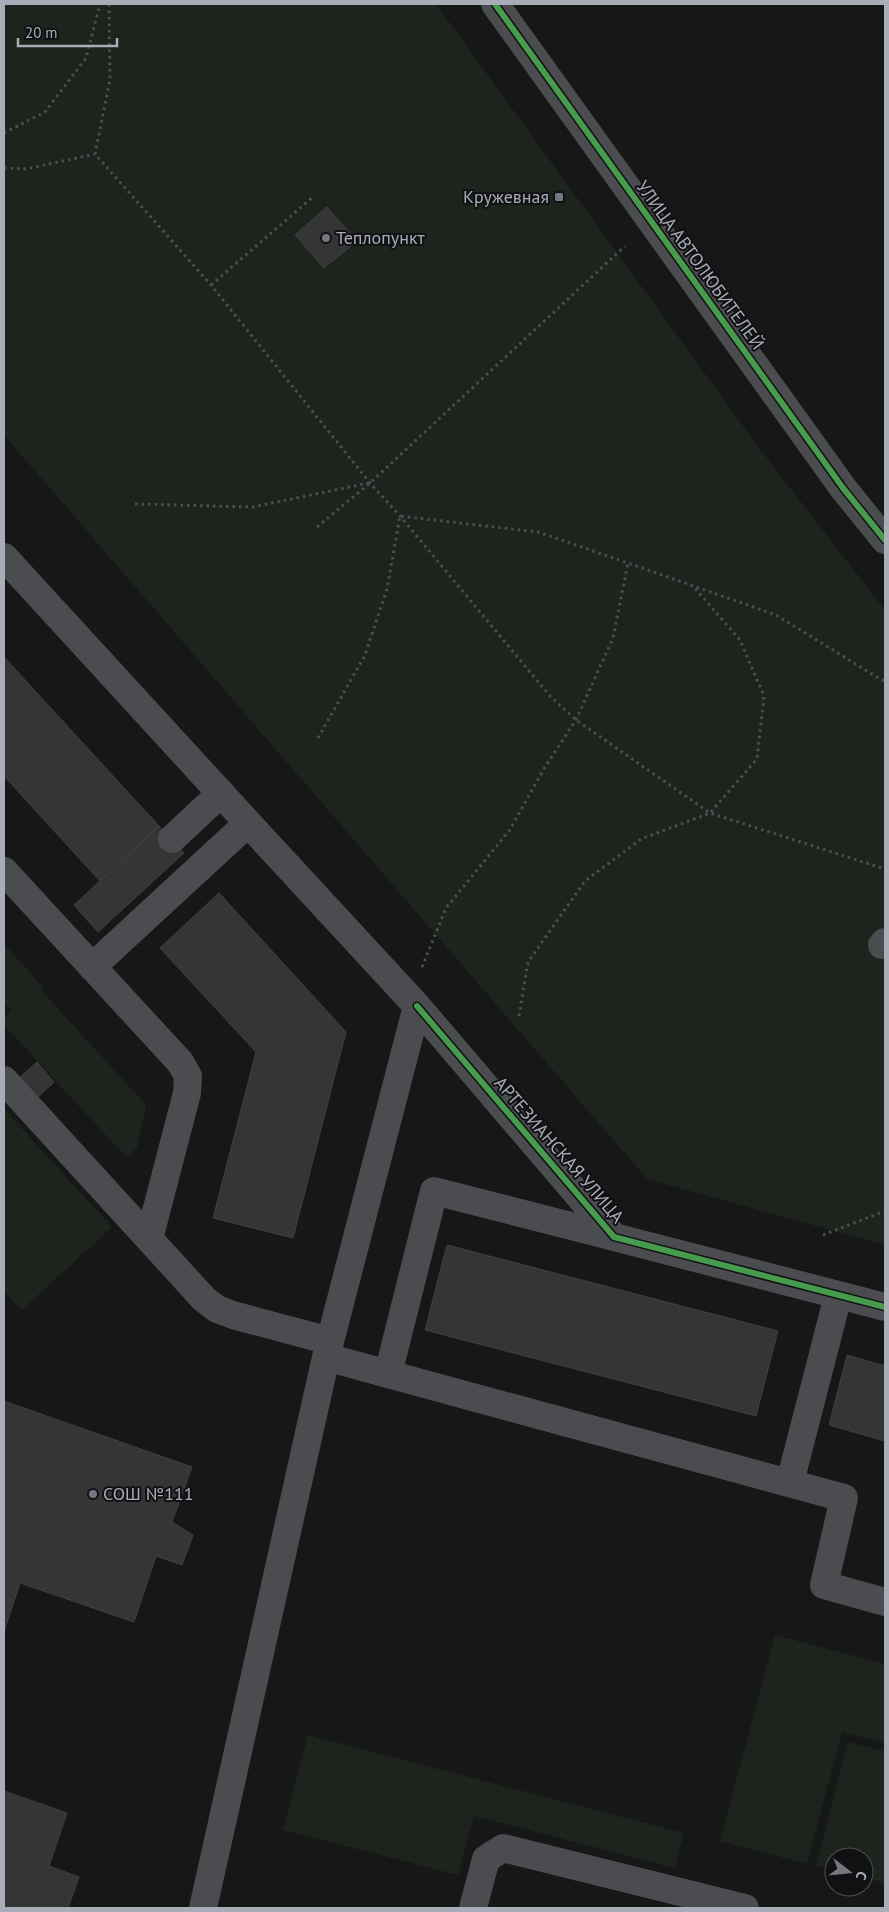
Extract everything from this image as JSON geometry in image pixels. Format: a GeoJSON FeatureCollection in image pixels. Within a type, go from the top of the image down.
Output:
{"type":"FeatureCollection","features":[{"type":"Feature","properties":{"kind":"street","name":"УЛИЦА АВТОЛЮБИТЕЛЕЙ"},"geometry":{"type":"LineString","coordinates":[[495,4],[831,471],[885,540]]}},
{"type":"Feature","properties":{"kind":"street","name":"АРТЕЗИАНСКАЯ УЛИЦА"},"geometry":{"type":"LineString","coordinates":[[4,557],[413,1002],[614,1237],[885,1307]]}},
{"type":"Feature","properties":{"kind":"street"},"geometry":{"type":"LineString","coordinates":[[172,839],[222,793]]}},
{"type":"Feature","properties":{"kind":"street"},"geometry":{"type":"LineString","coordinates":[[92,967],[248,822]]}},
{"type":"Feature","properties":{"kind":"street"},"geometry":{"type":"LineString","coordinates":[[4,871],[180,1062],[188,1076],[187,1093],[149,1238]]}},
{"type":"Feature","properties":{"kind":"street"},"geometry":{"type":"LineString","coordinates":[[203,1908],[226,1798],[328,1349],[413,1002]]}},
{"type":"Feature","properties":{"kind":"street"},"geometry":{"type":"LineString","coordinates":[[4,1080],[204,1299],[217,1310],[328,1349],[388,1374],[844,1498],[824,1585],[885,1602]]}},
{"type":"Feature","properties":{"kind":"street"},"geometry":{"type":"LineString","coordinates":[[388,1374],[434,1191],[614,1237]]}},
{"type":"Feature","properties":{"kind":"street"},"geometry":{"type":"LineString","coordinates":[[790,1482],[838,1296]]}},
{"type":"Feature","properties":{"kind":"street"},"geometry":{"type":"LineString","coordinates":[[473,1908],[486,1860],[503,1848],[745,1908]]}},
{"type":"Feature","properties":{"kind":"path"},"geometry":{"type":"LineString","coordinates":[[4,133],[45,112],[86,58],[100,4]]}},
{"type":"Feature","properties":{"kind":"path"},"geometry":{"type":"LineString","coordinates":[[95,154],[110,80],[109,4]]}},
{"type":"Feature","properties":{"kind":"path"},"geometry":{"type":"LineString","coordinates":[[4,168],[26,169],[95,154]]}},
{"type":"Feature","properties":{"kind":"path"},"geometry":{"type":"LineString","coordinates":[[95,154],[211,286],[370,483],[400,516],[550,696],[576,720],[710,813],[885,869]]}},
{"type":"Feature","properties":{"kind":"path"},"geometry":{"type":"LineString","coordinates":[[211,286],[314,196]]}},
{"type":"Feature","properties":{"kind":"path"},"geometry":{"type":"LineString","coordinates":[[317,527],[370,483],[625,246]]}},
{"type":"Feature","properties":{"kind":"path"},"geometry":{"type":"LineString","coordinates":[[135,504],[253,507],[370,483]]}},
{"type":"Feature","properties":{"kind":"path"},"geometry":{"type":"LineString","coordinates":[[400,516],[538,532],[776,615],[885,682]]}},
{"type":"Feature","properties":{"kind":"path"},"geometry":{"type":"LineString","coordinates":[[318,738],[365,655],[387,589],[400,516]]}},
{"type":"Feature","properties":{"kind":"path"},"geometry":{"type":"LineString","coordinates":[[413,1002],[446,908],[509,831],[545,767],[576,720],[613,638],[628,563]]}},
{"type":"Feature","properties":{"kind":"path"},"geometry":{"type":"LineString","coordinates":[[519,1016],[528,962],[585,880],[641,839],[710,813],[757,759],[764,696],[740,640],[692,586]]}},
{"type":"Feature","properties":{"kind":"path"},"geometry":{"type":"LineString","coordinates":[[823,1235],[885,1211]]}},
{"type":"Feature","properties":{"kind":"shaded area"},"geometry":{"type":"Polygon","coordinates":[[[4,4],[436,4],[759,448],[885,610],[885,1245],[647,1179],[4,435],[4,4]]]}},
{"type":"Feature","properties":{"kind":"shaded area"},"geometry":{"type":"Polygon","coordinates":[[[4,944],[43,987],[41,990],[146,1105],[137,1148],[127,1158],[4,1025],[4,1017],[11,1011],[4,1003],[4,944]]]}},
{"type":"Feature","properties":{"kind":"shaded area"},"geometry":{"type":"Polygon","coordinates":[[[4,1109],[112,1227],[22,1310],[4,1291],[4,1109]]]}},
{"type":"Feature","properties":{"kind":"shaded area"},"geometry":{"type":"Polygon","coordinates":[[[775,1635],[885,1664],[885,1743],[842,1732],[807,1864],[720,1841],[775,1635]]]}},
{"type":"Feature","properties":{"kind":"shaded area"},"geometry":{"type":"Polygon","coordinates":[[[308,1735],[684,1833],[675,1868],[474,1816],[458,1875],[283,1830],[308,1735]]]}},
{"type":"Feature","properties":{"kind":"shaded area"},"geometry":{"type":"Polygon","coordinates":[[[848,1742],[885,1751],[885,1883],[874,1880],[874,1847],[824,1847],[824,1868],[816,1866],[848,1742]]]}},
{"type":"Feature","properties":{"kind":"building","name":"Теплопункт"},"geometry":{"type":"Polygon","coordinates":[[[327,207],[357,241],[324,268],[295,235],[327,207]]]}},
{"type":"Feature","properties":{"kind":"building"},"geometry":{"type":"Polygon","coordinates":[[[4,657],[159,826],[100,881],[4,776],[4,657]]]}},
{"type":"Feature","properties":{"kind":"building"},"geometry":{"type":"Polygon","coordinates":[[[159,826],[184,853],[98,932],[74,905],[159,826]]]}},
{"type":"Feature","properties":{"kind":"building"},"geometry":{"type":"Polygon","coordinates":[[[219,893],[346,1032],[293,1238],[213,1218],[256,1052],[160,948],[219,893]]]}},
{"type":"Feature","properties":{"kind":"building"},"geometry":{"type":"Polygon","coordinates":[[[37,1062],[54,1082],[36,1099],[17,1080],[37,1062]]]}},
{"type":"Feature","properties":{"kind":"building"},"geometry":{"type":"Polygon","coordinates":[[[447,1245],[778,1331],[756,1416],[425,1330],[447,1245]]]}},
{"type":"Feature","properties":{"kind":"building"},"geometry":{"type":"Polygon","coordinates":[[[847,1355],[885,1366],[885,1441],[829,1425],[847,1355]]]}},
{"type":"Feature","properties":{"kind":"building","name":"СОШ №111"},"geometry":{"type":"Polygon","coordinates":[[[4,1401],[192,1467],[172,1522],[193,1535],[182,1565],[156,1556],[134,1622],[20,1583],[4,1631],[4,1401]]]}},
{"type":"Feature","properties":{"kind":"building"},"geometry":{"type":"Polygon","coordinates":[[[4,1791],[67,1813],[49,1866],[79,1877],[68,1908],[4,1908],[4,1791]]]}},
{"type":"Feature","properties":{"kind":"cycle path"},"geometry":{"type":"LineString","coordinates":[[495,4],[843,488],[885,540]]}},
{"type":"Feature","properties":{"kind":"cycle path"},"geometry":{"type":"LineString","coordinates":[[417,1006],[614,1237],[885,1307]]}},
{"type":"Feature","properties":{"kind":"place","name":"Кружевная"},"geometry":{"type":"Point","coordinates":[559,197]}},
{"type":"Feature","properties":{"kind":"place","name":"Теплопункт"},"geometry":{"type":"Point","coordinates":[326,238]}},
{"type":"Feature","properties":{"kind":"place","name":"СОШ №111"},"geometry":{"type":"Point","coordinates":[93,1494]}}]}
